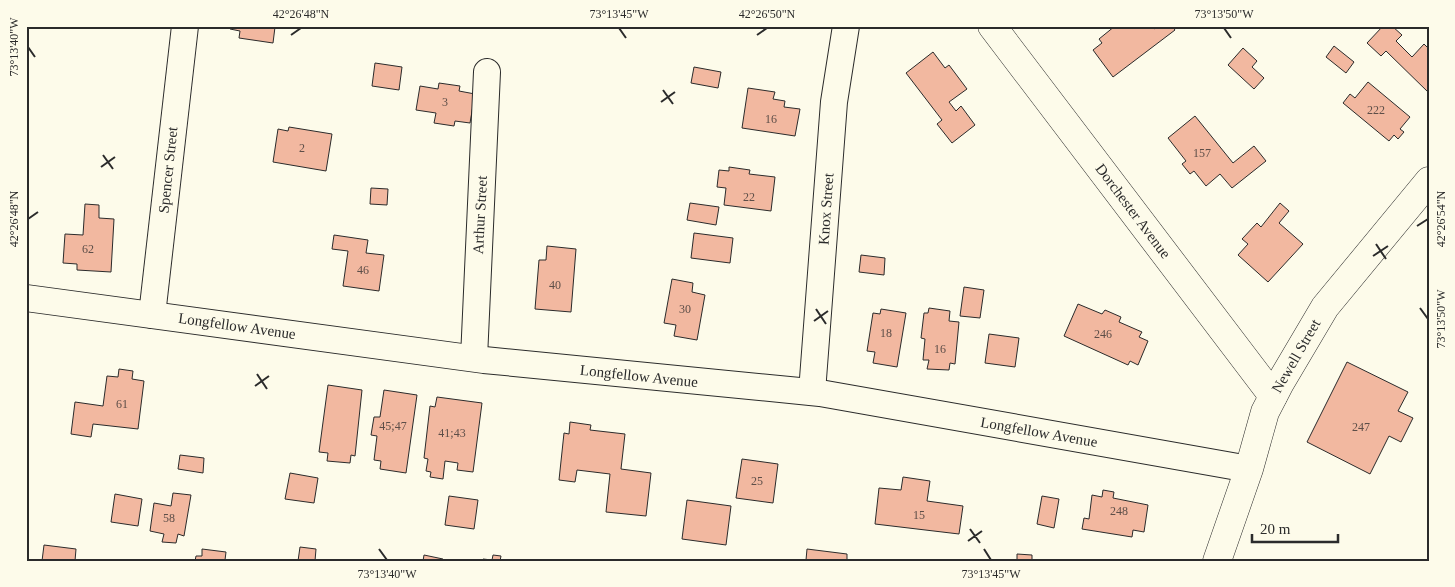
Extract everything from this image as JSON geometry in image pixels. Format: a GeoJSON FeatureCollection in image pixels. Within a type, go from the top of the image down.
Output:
{"type":"FeatureCollection","features":[{"type":"Feature","properties":{"kind":"street","name":"Spencer Street"},"geometry":{"type":"LineString","coordinates":[[152,314],[185,26]]}},
{"type":"Feature","properties":{"kind":"street","name":"Knox Street"},"geometry":{"type":"LineString","coordinates":[[812,392],[834,102],[846,26]]}},
{"type":"Feature","properties":{"kind":"street","name":"Dorchester Avenue"},"geometry":{"type":"LineString","coordinates":[[992,26],[1274,396]]}},
{"type":"Feature","properties":{"kind":"street","name":"Arthur Street"},"geometry":{"type":"LineString","coordinates":[[474,358],[487,72]]}},
{"type":"Feature","properties":{"kind":"street","name":"Newell Street"},"geometry":{"type":"LineString","coordinates":[[1218,561],[1249,469],[1265,412],[1296,354],[1325,307],[1429,181]]}},
{"type":"Feature","properties":{"kind":"street","name":"Longfellow Avenue"},"geometry":{"type":"LineString","coordinates":[[26,298],[474,358],[664,379],[812,392],[1249,469]]}},
{"type":"Feature","properties":{"kind":"building"},"geometry":{"type":"Polygon","coordinates":[[[230,26],[282,26],[282,28],[275,27],[273,43],[239,38],[240,31],[230,29],[230,26]]]}},
{"type":"Feature","properties":{"kind":"building"},"geometry":{"type":"Polygon","coordinates":[[[1115,26],[1152,26],[1154,29],[1158,26],[1172,26],[1175,30],[1113,77],[1093,50],[1102,43],[1099,39],[1115,26]]]}},
{"type":"Feature","properties":{"kind":"building"},"geometry":{"type":"Polygon","coordinates":[[[1383,26],[1392,26],[1402,35],[1396,41],[1412,57],[1424,44],[1429,49],[1429,93],[1386,51],[1381,56],[1367,43],[1383,26]]]}},
{"type":"Feature","properties":{"kind":"building"},"geometry":{"type":"Polygon","coordinates":[[[1334,46],[1354,62],[1346,73],[1326,57],[1334,46]]]}},
{"type":"Feature","properties":{"kind":"building"},"geometry":{"type":"Polygon","coordinates":[[[1243,48],[1257,61],[1252,67],[1264,78],[1254,89],[1228,65],[1243,48]]]}},
{"type":"Feature","properties":{"kind":"building"},"geometry":{"type":"Polygon","coordinates":[[[933,52],[945,68],[949,65],[967,89],[949,102],[956,111],[961,106],[975,125],[952,143],[937,124],[942,120],[906,73],[933,52]]]}},
{"type":"Feature","properties":{"kind":"building"},"geometry":{"type":"Polygon","coordinates":[[[375,63],[402,67],[399,90],[372,86],[375,63]]]}},
{"type":"Feature","properties":{"kind":"building"},"geometry":{"type":"Polygon","coordinates":[[[694,67],[721,72],[718,88],[691,83],[694,67]]]}},
{"type":"Feature","properties":{"kind":"building"},"geometry":{"type":"Polygon","coordinates":[[[1368,82],[1410,117],[1400,129],[1404,132],[1398,139],[1394,135],[1389,141],[1343,103],[1350,94],[1355,98],[1368,82]]]}},
{"type":"Feature","properties":{"kind":"building"},"geometry":{"type":"Polygon","coordinates":[[[439,83],[460,86],[459,91],[475,94],[470,123],[455,121],[454,126],[434,123],[436,113],[416,110],[420,86],[438,89],[439,83]]]}},
{"type":"Feature","properties":{"kind":"building"},"geometry":{"type":"Polygon","coordinates":[[[748,88],[775,92],[773,99],[785,101],[784,107],[800,109],[795,136],[742,128],[748,88]]]}},
{"type":"Feature","properties":{"kind":"building"},"geometry":{"type":"Polygon","coordinates":[[[1195,116],[1233,163],[1254,146],[1266,161],[1232,188],[1220,174],[1206,186],[1194,171],[1190,174],[1182,164],[1186,161],[1168,138],[1195,116]]]}},
{"type":"Feature","properties":{"kind":"building"},"geometry":{"type":"Polygon","coordinates":[[[289,127],[332,134],[326,171],[273,162],[278,129],[288,131],[289,127]]]}},
{"type":"Feature","properties":{"kind":"building"},"geometry":{"type":"Polygon","coordinates":[[[729,167],[750,170],[749,174],[775,177],[771,211],[724,205],[726,188],[717,187],[719,170],[729,171],[729,167]]]}},
{"type":"Feature","properties":{"kind":"building"},"geometry":{"type":"Polygon","coordinates":[[[371,188],[388,189],[387,205],[370,204],[371,188]]]}},
{"type":"Feature","properties":{"kind":"building"},"geometry":{"type":"Polygon","coordinates":[[[690,203],[719,207],[716,225],[687,220],[690,203]]]}},
{"type":"Feature","properties":{"kind":"building"},"geometry":{"type":"Polygon","coordinates":[[[1280,203],[1289,211],[1279,223],[1303,244],[1268,282],[1238,255],[1248,244],[1242,239],[1257,223],[1261,227],[1280,203]]]}},
{"type":"Feature","properties":{"kind":"building"},"geometry":{"type":"Polygon","coordinates":[[[85,204],[99,205],[99,218],[114,219],[111,272],[77,270],[77,264],[63,263],[65,234],[83,235],[85,204]]]}},
{"type":"Feature","properties":{"kind":"building"},"geometry":{"type":"Polygon","coordinates":[[[694,233],[733,238],[730,263],[691,258],[694,233]]]}},
{"type":"Feature","properties":{"kind":"building"},"geometry":{"type":"Polygon","coordinates":[[[334,235],[368,240],[366,253],[384,255],[379,291],[343,286],[348,251],[332,249],[334,235]]]}},
{"type":"Feature","properties":{"kind":"building"},"geometry":{"type":"Polygon","coordinates":[[[547,246],[576,249],[571,312],[535,309],[539,260],[546,260],[547,246]]]}},
{"type":"Feature","properties":{"kind":"building"},"geometry":{"type":"Polygon","coordinates":[[[861,255],[885,258],[884,275],[859,272],[861,255]]]}},
{"type":"Feature","properties":{"kind":"building"},"geometry":{"type":"Polygon","coordinates":[[[672,279],[693,283],[692,292],[705,295],[697,340],[674,336],[676,325],[664,323],[672,279]]]}},
{"type":"Feature","properties":{"kind":"building"},"geometry":{"type":"Polygon","coordinates":[[[964,287],[984,290],[980,318],[960,316],[964,287]]]}},
{"type":"Feature","properties":{"kind":"building"},"geometry":{"type":"Polygon","coordinates":[[[1078,304],[1102,314],[1105,310],[1121,317],[1119,322],[1142,332],[1139,337],[1148,341],[1138,365],[1130,361],[1128,365],[1064,336],[1078,304]]]}},
{"type":"Feature","properties":{"kind":"building"},"geometry":{"type":"Polygon","coordinates":[[[929,308],[950,311],[949,321],[959,322],[955,364],[950,363],[949,370],[927,369],[929,360],[923,360],[925,339],[921,338],[924,313],[928,313],[929,308]]]}},
{"type":"Feature","properties":{"kind":"building"},"geometry":{"type":"Polygon","coordinates":[[[881,309],[906,313],[897,367],[873,363],[875,352],[867,351],[873,313],[880,314],[881,309]]]}},
{"type":"Feature","properties":{"kind":"building"},"geometry":{"type":"Polygon","coordinates":[[[989,334],[1019,338],[1015,367],[985,363],[989,334]]]}},
{"type":"Feature","properties":{"kind":"building"},"geometry":{"type":"Polygon","coordinates":[[[1347,362],[1408,392],[1398,411],[1413,418],[1401,442],[1389,436],[1370,474],[1307,442],[1347,362]]]}},
{"type":"Feature","properties":{"kind":"building"},"geometry":{"type":"Polygon","coordinates":[[[119,369],[133,371],[132,379],[144,381],[138,429],[93,424],[91,437],[71,434],[75,402],[103,406],[107,376],[118,377],[119,369]]]}},
{"type":"Feature","properties":{"kind":"building"},"geometry":{"type":"Polygon","coordinates":[[[328,385],[362,390],[355,456],[351,455],[350,463],[327,461],[328,453],[319,452],[328,385]]]}},
{"type":"Feature","properties":{"kind":"building"},"geometry":{"type":"Polygon","coordinates":[[[384,390],[417,395],[406,473],[380,469],[381,461],[374,460],[377,436],[371,435],[374,417],[380,417],[384,390]]]}},
{"type":"Feature","properties":{"kind":"building"},"geometry":{"type":"Polygon","coordinates":[[[437,397],[482,403],[473,472],[457,470],[458,463],[445,461],[443,479],[430,477],[431,472],[426,471],[428,459],[424,458],[430,406],[435,407],[437,397]]]}},
{"type":"Feature","properties":{"kind":"building"},"geometry":{"type":"Polygon","coordinates":[[[570,422],[591,425],[590,430],[625,434],[621,469],[651,473],[646,516],[606,512],[610,474],[577,470],[575,482],[559,480],[564,433],[569,434],[570,422]]]}},
{"type":"Feature","properties":{"kind":"building"},"geometry":{"type":"Polygon","coordinates":[[[180,455],[204,458],[203,473],[178,469],[180,455]]]}},
{"type":"Feature","properties":{"kind":"building"},"geometry":{"type":"Polygon","coordinates":[[[742,459],[778,464],[773,503],[736,498],[742,459]]]}},
{"type":"Feature","properties":{"kind":"building"},"geometry":{"type":"Polygon","coordinates":[[[290,473],[318,478],[314,503],[285,499],[290,473]]]}},
{"type":"Feature","properties":{"kind":"building"},"geometry":{"type":"Polygon","coordinates":[[[903,477],[930,481],[927,501],[963,506],[959,534],[875,524],[879,488],[901,490],[903,477]]]}},
{"type":"Feature","properties":{"kind":"building"},"geometry":{"type":"Polygon","coordinates":[[[1103,490],[1114,492],[1113,498],[1148,505],[1144,532],[1133,530],[1132,537],[1082,529],[1084,518],[1089,519],[1092,495],[1102,497],[1103,490]]]}},
{"type":"Feature","properties":{"kind":"building"},"geometry":{"type":"Polygon","coordinates":[[[173,493],[191,495],[184,536],[178,534],[176,543],[162,542],[164,534],[150,531],[154,503],[171,506],[173,493]]]}},
{"type":"Feature","properties":{"kind":"building"},"geometry":{"type":"Polygon","coordinates":[[[115,494],[142,499],[138,526],[111,522],[115,494]]]}},
{"type":"Feature","properties":{"kind":"building"},"geometry":{"type":"Polygon","coordinates":[[[449,496],[478,500],[474,529],[445,525],[449,496]]]}},
{"type":"Feature","properties":{"kind":"building"},"geometry":{"type":"Polygon","coordinates":[[[1042,496],[1059,499],[1054,528],[1037,524],[1042,496]]]}},
{"type":"Feature","properties":{"kind":"building"},"geometry":{"type":"Polygon","coordinates":[[[687,500],[731,506],[726,545],[682,539],[687,500]]]}},
{"type":"Feature","properties":{"kind":"building"},"geometry":{"type":"Polygon","coordinates":[[[44,545],[76,549],[75,561],[42,561],[44,545]]]}},
{"type":"Feature","properties":{"kind":"building"},"geometry":{"type":"Polygon","coordinates":[[[300,547],[316,549],[315,561],[298,561],[300,547]]]}},
{"type":"Feature","properties":{"kind":"building"},"geometry":{"type":"Polygon","coordinates":[[[202,549],[226,552],[225,560],[228,561],[195,561],[196,556],[202,556],[202,549]]]}},
{"type":"Feature","properties":{"kind":"building"},"geometry":{"type":"Polygon","coordinates":[[[807,549],[847,554],[847,561],[806,560],[807,549]]]}},
{"type":"Feature","properties":{"kind":"building"},"geometry":{"type":"Polygon","coordinates":[[[1017,554],[1032,555],[1032,561],[1017,561],[1017,554]]]}},
{"type":"Feature","properties":{"kind":"building"},"geometry":{"type":"Polygon","coordinates":[[[424,555],[443,559],[443,561],[423,561],[424,555]]]}},
{"type":"Feature","properties":{"kind":"building"},"geometry":{"type":"Polygon","coordinates":[[[493,555],[501,556],[500,561],[482,561],[483,559],[492,560],[493,555]]]}}]}
